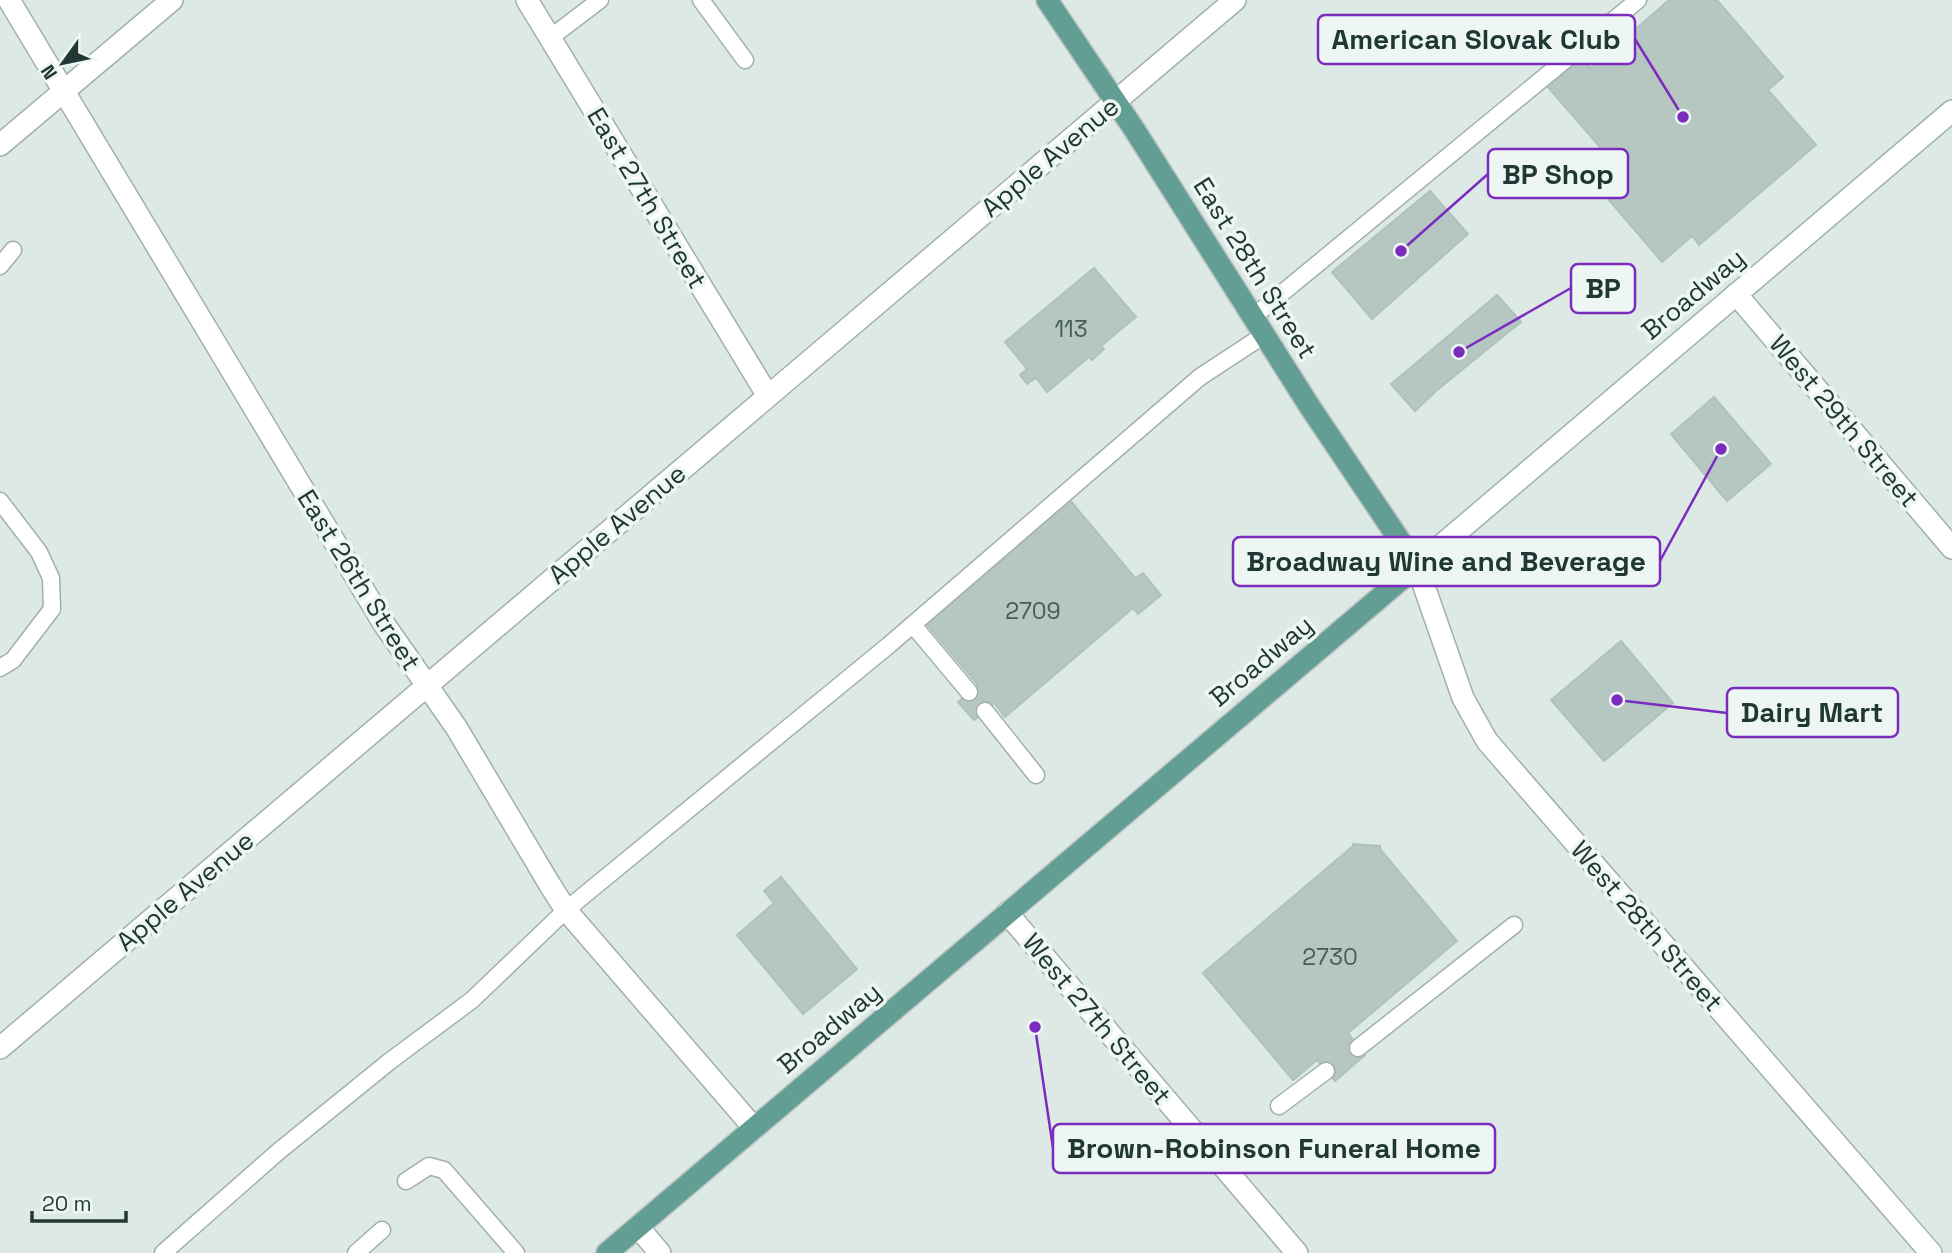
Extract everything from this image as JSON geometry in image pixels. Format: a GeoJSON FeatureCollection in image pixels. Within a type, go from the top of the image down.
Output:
{"type":"FeatureCollection","features":[{"type":"Feature","properties":{"kind":"main road","name":"East 28th Street"},"geometry":{"type":"LineString","coordinates":[[1047,0],[1116,101],[1258,326],[1417,566]]}},
{"type":"Feature","properties":{"kind":"main road","name":"Broadway"},"geometry":{"type":"LineString","coordinates":[[607,1253],[1417,566]]}},
{"type":"Feature","properties":{"kind":"street","name":"East 26th Street"},"geometry":{"type":"LineString","coordinates":[[9,0],[384,624],[456,727],[566,910],[754,1128]]}},
{"type":"Feature","properties":{"kind":"street"},"geometry":{"type":"LineString","coordinates":[[0,145],[172,0]]}},
{"type":"Feature","properties":{"kind":"street","name":"East 27th Street"},"geometry":{"type":"LineString","coordinates":[[527,0],[768,396]]}},
{"type":"Feature","properties":{"kind":"street","name":"Apple Avenue"},"geometry":{"type":"LineString","coordinates":[[0,1048],[1235,0]]}},
{"type":"Feature","properties":{"kind":"street","name":"Broadway"},"geometry":{"type":"LineString","coordinates":[[1417,566],[1952,111]]}},
{"type":"Feature","properties":{"kind":"street","name":"West 29th Street"},"geometry":{"type":"LineString","coordinates":[[1736,294],[1952,548]]}},
{"type":"Feature","properties":{"kind":"street","name":"West 28th Street"},"geometry":{"type":"LineString","coordinates":[[1417,566],[1463,698],[1487,741],[1921,1250]]}},
{"type":"Feature","properties":{"kind":"street","name":"West 27th Street"},"geometry":{"type":"LineString","coordinates":[[1007,913],[1297,1253]]}},
{"type":"Feature","properties":{"kind":"street"},"geometry":{"type":"LineString","coordinates":[[638,1227],[660,1253]]}},
{"type":"Feature","properties":{"kind":"lane"},"geometry":{"type":"LineString","coordinates":[[550,38],[600,0]]}},
{"type":"Feature","properties":{"kind":"lane"},"geometry":{"type":"LineString","coordinates":[[701,0],[745,60]]}},
{"type":"Feature","properties":{"kind":"lane"},"geometry":{"type":"LineString","coordinates":[[163,1253],[279,1151],[390,1061],[472,1000],[566,910],[913,625],[1638,0]]}},
{"type":"Feature","properties":{"kind":"lane"},"geometry":{"type":"LineString","coordinates":[[0,266],[13,250]]}},
{"type":"Feature","properties":{"kind":"lane"},"geometry":{"type":"LineString","coordinates":[[0,501],[21,526],[43,561],[51,578],[52,609],[13,660],[0,668]]}},
{"type":"Feature","properties":{"kind":"lane"},"geometry":{"type":"LineString","coordinates":[[913,625],[969,692]]}},
{"type":"Feature","properties":{"kind":"lane"},"geometry":{"type":"LineString","coordinates":[[985,711],[1036,775]]}},
{"type":"Feature","properties":{"kind":"lane"},"geometry":{"type":"LineString","coordinates":[[1359,1048],[1514,925]]}},
{"type":"Feature","properties":{"kind":"lane"},"geometry":{"type":"LineString","coordinates":[[1279,1106],[1326,1071]]}},
{"type":"Feature","properties":{"kind":"lane"},"geometry":{"type":"LineString","coordinates":[[406,1181],[429,1166],[444,1170],[516,1253]]}},
{"type":"Feature","properties":{"kind":"lane"},"geometry":{"type":"LineString","coordinates":[[356,1253],[382,1230]]}},
{"type":"Feature","properties":{"kind":"building"},"geometry":{"type":"Polygon","coordinates":[[[1669,0],[1717,0],[1783,77],[1768,90],[1816,145],[1699,245],[1692,236],[1662,262],[1609,200],[1618,192],[1601,172],[1613,162],[1547,86],[1581,57],[1591,68],[1669,0]]]}},
{"type":"Feature","properties":{"kind":"building"},"geometry":{"type":"Polygon","coordinates":[[[1430,191],[1468,234],[1372,319],[1332,272],[1430,191]]]}},
{"type":"Feature","properties":{"kind":"building"},"geometry":{"type":"Polygon","coordinates":[[[1094,268],[1136,317],[1101,346],[1104,349],[1092,360],[1089,357],[1047,392],[1036,378],[1027,384],[1020,375],[1027,369],[1005,342],[1094,268]]]}},
{"type":"Feature","properties":{"kind":"building"},"geometry":{"type":"Polygon","coordinates":[[[1497,295],[1521,322],[1415,411],[1391,384],[1497,295]]]}},
{"type":"Feature","properties":{"kind":"building"},"geometry":{"type":"Polygon","coordinates":[[[1714,397],[1771,464],[1727,501],[1671,434],[1714,397]]]}},
{"type":"Feature","properties":{"kind":"building"},"geometry":{"type":"Polygon","coordinates":[[[1069,499],[1135,578],[1143,573],[1161,595],[1138,614],[1133,608],[1005,717],[994,703],[974,720],[958,702],[978,685],[924,621],[1069,499]]]}},
{"type":"Feature","properties":{"kind":"building"},"geometry":{"type":"Polygon","coordinates":[[[1621,641],[1673,703],[1604,761],[1551,700],[1621,641]]]}},
{"type":"Feature","properties":{"kind":"building"},"geometry":{"type":"Polygon","coordinates":[[[1353,844],[1380,846],[1457,941],[1348,1033],[1365,1055],[1335,1081],[1317,1060],[1293,1080],[1203,973],[1353,844]]]}},
{"type":"Feature","properties":{"kind":"building"},"geometry":{"type":"Polygon","coordinates":[[[781,877],[857,969],[803,1014],[737,935],[774,903],[764,891],[781,877]]]}},
{"type":"Feature","properties":{"kind":"place","name":"American Slovak Club"},"geometry":{"type":"Point","coordinates":[1683,117]}},
{"type":"Feature","properties":{"kind":"place","name":"BP Shop"},"geometry":{"type":"Point","coordinates":[1401,251]}},
{"type":"Feature","properties":{"kind":"place","name":"BP"},"geometry":{"type":"Point","coordinates":[1459,352]}},
{"type":"Feature","properties":{"kind":"place","name":"Broadway Wine and Beverage"},"geometry":{"type":"Point","coordinates":[1721,449]}},
{"type":"Feature","properties":{"kind":"place","name":"Dairy Mart"},"geometry":{"type":"Point","coordinates":[1617,700]}},
{"type":"Feature","properties":{"kind":"place","name":"Brown-Robinson Funeral Home"},"geometry":{"type":"Point","coordinates":[1035,1027]}}]}
